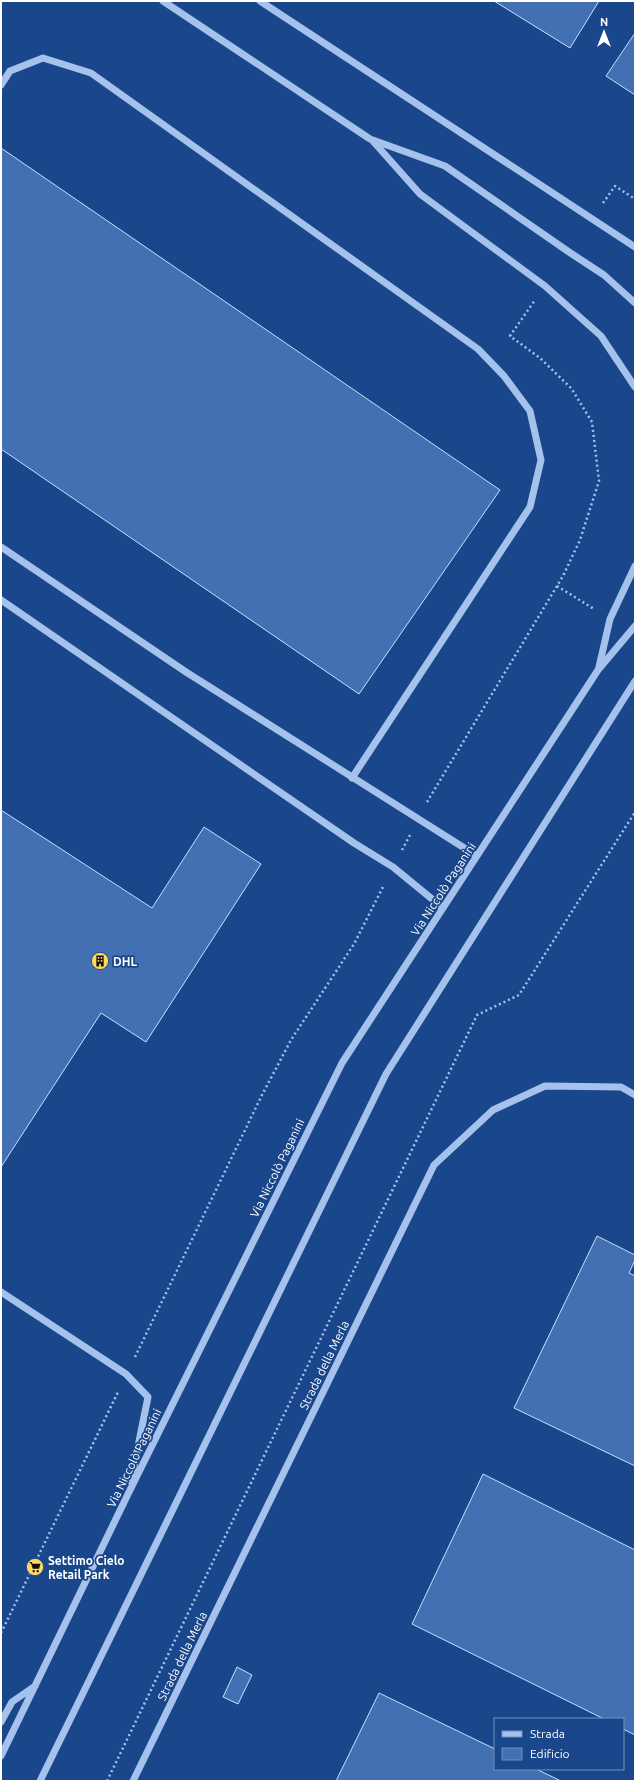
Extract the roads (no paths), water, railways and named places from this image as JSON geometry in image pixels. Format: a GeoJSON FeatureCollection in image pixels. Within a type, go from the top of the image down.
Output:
{"type":"FeatureCollection","features":[{"type":"Feature","properties":{"kind":"street"},"geometry":{"type":"LineString","coordinates":[[163,1],[370,138],[445,166],[604,275],[635,303]]}},
{"type":"Feature","properties":{"kind":"street"},"geometry":{"type":"LineString","coordinates":[[260,1],[635,247]]}},
{"type":"Feature","properties":{"kind":"street"},"geometry":{"type":"LineString","coordinates":[[1,85],[10,71],[43,58],[91,73],[478,349],[504,376],[530,411],[540,460],[530,507],[352,778]]}},
{"type":"Feature","properties":{"kind":"street"},"geometry":{"type":"LineString","coordinates":[[370,138],[420,194],[545,286],[601,336],[635,387]]}},
{"type":"Feature","properties":{"kind":"street"},"geometry":{"type":"LineString","coordinates":[[1,547],[186,672],[418,820],[478,856]]}},
{"type":"Feature","properties":{"kind":"street"},"geometry":{"type":"LineString","coordinates":[[598,670],[610,619],[635,566]]}},
{"type":"Feature","properties":{"kind":"street"},"geometry":{"type":"LineString","coordinates":[[1,600],[354,843],[393,867],[443,908]]}},
{"type":"Feature","properties":{"kind":"street","name":"Via Niccolò Paganini"},"geometry":{"type":"LineString","coordinates":[[1,1756],[129,1492],[342,1063],[598,670],[635,626]]}},
{"type":"Feature","properties":{"kind":"street"},"geometry":{"type":"LineString","coordinates":[[40,1781],[386,1074],[635,681]]}},
{"type":"Feature","properties":{"kind":"street","name":"Strada della Merla"},"geometry":{"type":"LineString","coordinates":[[133,1781],[434,1165],[493,1110],[545,1086],[621,1087],[635,1095]]}},
{"type":"Feature","properties":{"kind":"street"},"geometry":{"type":"LineString","coordinates":[[1,1292],[126,1374],[148,1397],[129,1492]]}},
{"type":"Feature","properties":{"kind":"street"},"geometry":{"type":"LineString","coordinates":[[1,1722],[12,1702],[35,1686]]}},
{"type":"Feature","properties":{"kind":"place","name":"DHL"},"geometry":{"type":"Point","coordinates":[100,961]}},
{"type":"Feature","properties":{"kind":"place","name":"Settimo Cielo Retail Park"},"geometry":{"type":"Point","coordinates":[35,1567]}}]}
